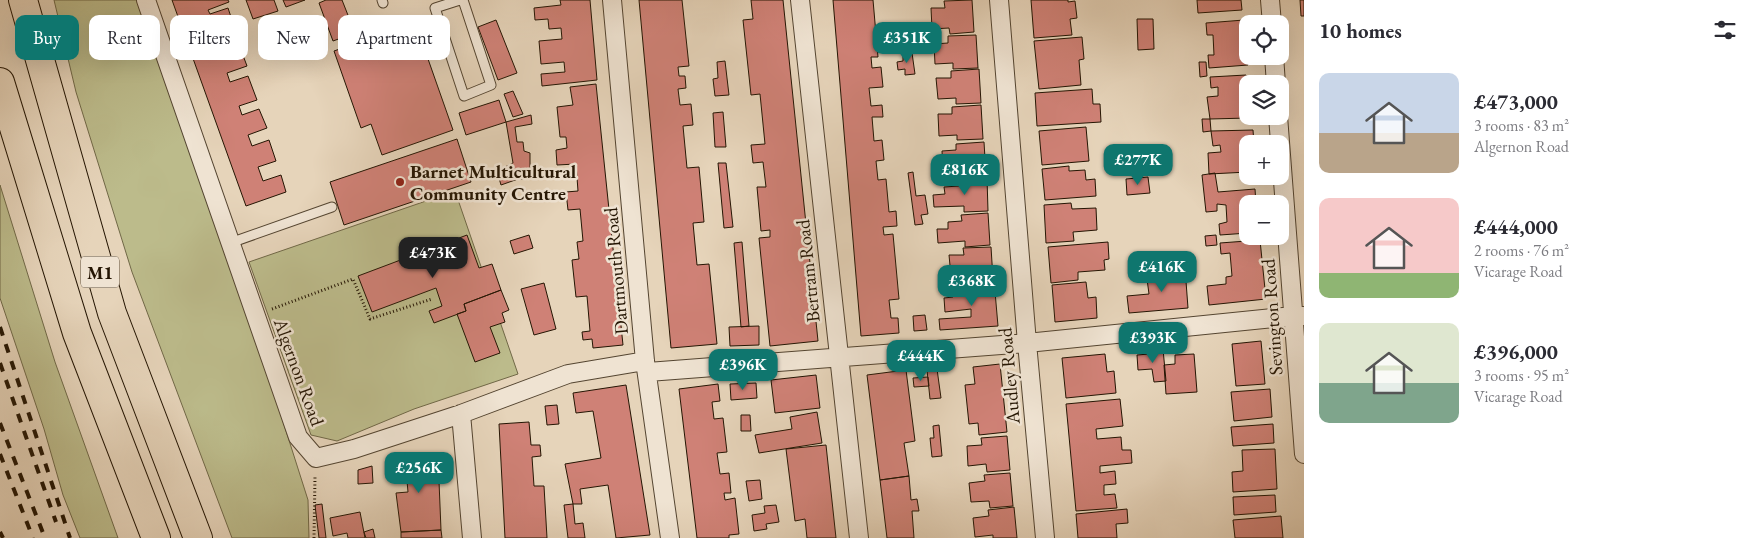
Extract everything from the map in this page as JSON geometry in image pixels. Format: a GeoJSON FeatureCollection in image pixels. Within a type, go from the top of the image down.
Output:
{"type":"FeatureCollection","features":[{"type":"Feature","properties":{"kind":"highway","name":"M1"},"geometry":{"type":"LineString","coordinates":[[23,0],[112,313],[198,538]]}},
{"type":"Feature","properties":{"kind":"highway","name":"M1"},"geometry":{"type":"LineString","coordinates":[[0,82],[77,334],[156,538]]}},
{"type":"Feature","properties":{"kind":"street","name":"Algernon Road"},"geometry":{"type":"LineString","coordinates":[[146,0],[298,438],[316,458]]}},
{"type":"Feature","properties":{"kind":"street","name":"Dartmouth Road"},"geometry":{"type":"LineString","coordinates":[[612,0],[647,366],[670,538]]}},
{"type":"Feature","properties":{"kind":"street","name":"Bertram Road"},"geometry":{"type":"LineString","coordinates":[[800,0],[859,538]]}},
{"type":"Feature","properties":{"kind":"street","name":"Audley Road"},"geometry":{"type":"LineString","coordinates":[[999,0],[1045,538]]}},
{"type":"Feature","properties":{"kind":"street"},"geometry":{"type":"LineString","coordinates":[[1270,0],[1271,15]]}},
{"type":"Feature","properties":{"kind":"street","name":"Sevington Road"},"geometry":{"type":"LineString","coordinates":[[1279,125],[1299,316],[1304,454]]}},
{"type":"Feature","properties":{"kind":"street"},"geometry":{"type":"LineString","coordinates":[[316,458],[354,449],[461,414],[568,374],[647,366],[839,358],[1027,343],[1299,316]]}},
{"type":"Feature","properties":{"kind":"street"},"geometry":{"type":"LineString","coordinates":[[461,414],[472,538]]}},
{"type":"Feature","properties":{"kind":"lane"},"geometry":{"type":"LineString","coordinates":[[461,0],[491,85],[464,96],[435,8],[461,0]]}},
{"type":"Feature","properties":{"kind":"lane"},"geometry":{"type":"LineString","coordinates":[[230,243],[332,207]]}},
{"type":"Feature","properties":{"kind":"path"},"geometry":{"type":"LineString","coordinates":[[255,315],[353,279],[370,319],[432,299]]}},
{"type":"Feature","properties":{"kind":"path"},"geometry":{"type":"LineString","coordinates":[[314,538],[316,458]]}},
{"type":"Feature","properties":{"kind":"shaded area"},"geometry":{"type":"Polygon","coordinates":[[[54,0],[138,0],[143,15],[89,15],[89,60],[159,60],[266,368],[308,500],[309,538],[232,538],[132,272],[76,92],[68,60],[79,60],[79,15],[58,15],[54,0]]]}},
{"type":"Feature","properties":{"kind":"shaded area"},"geometry":{"type":"Polygon","coordinates":[[[0,185],[55,362],[118,538],[80,538],[63,495],[44,429],[0,298],[0,185]]]}},
{"type":"Feature","properties":{"kind":"shaded area"},"geometry":{"type":"Polygon","coordinates":[[[455,191],[518,374],[414,409],[337,441],[311,435],[249,262],[455,191]]]}},
{"type":"Feature","properties":{"kind":"building"},"geometry":{"type":"Polygon","coordinates":[[[172,0],[228,0],[229,2],[208,10],[210,14],[228,8],[230,15],[177,15],[172,0]]]}},
{"type":"Feature","properties":{"kind":"building"},"geometry":{"type":"Polygon","coordinates":[[[246,0],[274,0],[278,11],[258,15],[258,17],[253,19],[246,0]]]}},
{"type":"Feature","properties":{"kind":"building"},"geometry":{"type":"Polygon","coordinates":[[[283,0],[305,0],[286,7],[283,0]]]}},
{"type":"Feature","properties":{"kind":"building"},"geometry":{"type":"Polygon","coordinates":[[[326,0],[342,0],[348,15],[338,15],[338,39],[333,41],[328,27],[328,15],[323,15],[319,3],[326,0]]]}},
{"type":"Feature","properties":{"kind":"building"},"geometry":{"type":"Polygon","coordinates":[[[560,0],[590,0],[597,80],[542,86],[541,74],[565,72],[564,62],[541,64],[539,41],[562,39],[561,28],[549,29],[548,19],[535,20],[534,8],[561,5],[560,0]]]}},
{"type":"Feature","properties":{"kind":"building"},"geometry":{"type":"Polygon","coordinates":[[[639,0],[682,0],[689,66],[678,67],[679,76],[685,76],[686,88],[678,89],[680,105],[691,104],[693,125],[683,126],[687,168],[699,167],[704,222],[693,223],[697,265],[709,264],[717,344],[671,348],[639,0]]]}},
{"type":"Feature","properties":{"kind":"building"},"geometry":{"type":"Polygon","coordinates":[[[751,0],[783,0],[818,341],[770,346],[759,238],[770,237],[770,230],[761,231],[757,187],[766,187],[763,162],[753,163],[751,145],[765,144],[760,94],[751,95],[743,20],[753,19],[751,0]]]}},
{"type":"Feature","properties":{"kind":"building"},"geometry":{"type":"Polygon","coordinates":[[[833,0],[873,0],[878,57],[871,57],[872,68],[881,67],[883,87],[869,88],[871,106],[882,105],[883,117],[872,117],[874,141],[882,140],[884,160],[876,161],[878,180],[886,179],[889,212],[896,211],[897,226],[883,227],[884,235],[893,234],[899,299],[889,300],[891,318],[898,318],[899,333],[861,336],[833,0]]]}},
{"type":"Feature","properties":{"kind":"building"},"geometry":{"type":"Polygon","coordinates":[[[972,0],[974,32],[950,34],[949,28],[932,29],[931,8],[945,8],[944,1],[972,0]]]}},
{"type":"Feature","properties":{"kind":"building"},"geometry":{"type":"Polygon","coordinates":[[[1031,0],[1075,1],[1077,18],[1070,19],[1072,35],[1034,38],[1031,0]]]}},
{"type":"Feature","properties":{"kind":"building"},"geometry":{"type":"Polygon","coordinates":[[[1197,0],[1241,0],[1242,10],[1198,13],[1197,0]]]}},
{"type":"Feature","properties":{"kind":"building"},"geometry":{"type":"Polygon","coordinates":[[[1300,0],[1304,0],[1304,16],[1301,16],[1300,0]]]}},
{"type":"Feature","properties":{"kind":"building"},"geometry":{"type":"Polygon","coordinates":[[[1137,19],[1153,19],[1154,49],[1138,50],[1137,19]]]}},
{"type":"Feature","properties":{"kind":"building"},"geometry":{"type":"Polygon","coordinates":[[[496,20],[517,73],[498,80],[478,27],[496,20]]]}},
{"type":"Feature","properties":{"kind":"building"},"geometry":{"type":"Polygon","coordinates":[[[1239,20],[1239,65],[1248,65],[1209,68],[1208,55],[1214,55],[1213,35],[1207,35],[1206,23],[1239,20]]]}},
{"type":"Feature","properties":{"kind":"building"},"geometry":{"type":"Polygon","coordinates":[[[976,35],[978,68],[953,69],[953,63],[935,64],[934,44],[948,43],[948,36],[976,35]]]}},
{"type":"Feature","properties":{"kind":"building"},"geometry":{"type":"Polygon","coordinates":[[[1082,37],[1084,59],[1079,60],[1081,85],[1039,89],[1034,41],[1082,37]]]}},
{"type":"Feature","properties":{"kind":"building"},"geometry":{"type":"Polygon","coordinates":[[[338,50],[338,60],[428,60],[453,130],[382,155],[371,124],[361,128],[334,51],[338,50]]]}},
{"type":"Feature","properties":{"kind":"building"},"geometry":{"type":"Polygon","coordinates":[[[912,53],[915,74],[905,75],[905,69],[898,70],[897,62],[903,61],[903,54],[912,53]]]}},
{"type":"Feature","properties":{"kind":"building"},"geometry":{"type":"Polygon","coordinates":[[[194,60],[245,60],[247,66],[227,73],[230,82],[248,76],[257,100],[239,106],[242,115],[259,109],[267,128],[248,135],[252,146],[269,140],[276,161],[258,167],[263,181],[281,175],[286,192],[246,206],[194,60]]]}},
{"type":"Feature","properties":{"kind":"building"},"geometry":{"type":"Polygon","coordinates":[[[725,61],[729,95],[715,96],[713,79],[718,78],[717,62],[725,61]]]}},
{"type":"Feature","properties":{"kind":"building"},"geometry":{"type":"Polygon","coordinates":[[[1199,62],[1206,62],[1207,76],[1200,77],[1199,62]]]}},
{"type":"Feature","properties":{"kind":"building"},"geometry":{"type":"Polygon","coordinates":[[[979,69],[981,103],[956,104],[956,98],[938,99],[936,78],[951,78],[951,71],[979,69]]]}},
{"type":"Feature","properties":{"kind":"building"},"geometry":{"type":"Polygon","coordinates":[[[1239,75],[1239,118],[1210,119],[1207,97],[1218,96],[1218,87],[1211,88],[1210,77],[1239,75]]]}},
{"type":"Feature","properties":{"kind":"building"},"geometry":{"type":"Polygon","coordinates":[[[596,84],[623,345],[593,348],[592,339],[583,340],[582,332],[590,331],[587,296],[576,297],[572,260],[579,259],[577,242],[583,241],[580,209],[568,210],[566,192],[578,191],[576,164],[557,165],[556,150],[567,148],[566,137],[560,137],[557,107],[573,105],[570,87],[596,84]]]}},
{"type":"Feature","properties":{"kind":"building"},"geometry":{"type":"Polygon","coordinates":[[[1092,89],[1093,104],[1100,104],[1101,122],[1037,126],[1035,93],[1092,89]]]}},
{"type":"Feature","properties":{"kind":"building"},"geometry":{"type":"Polygon","coordinates":[[[513,91],[523,114],[513,117],[504,94],[513,91]]]}},
{"type":"Feature","properties":{"kind":"building"},"geometry":{"type":"Polygon","coordinates":[[[499,100],[506,122],[466,135],[459,113],[499,100]]]}},
{"type":"Feature","properties":{"kind":"building"},"geometry":{"type":"Polygon","coordinates":[[[981,105],[983,139],[957,140],[957,135],[939,136],[938,114],[952,114],[952,107],[981,105]]]}},
{"type":"Feature","properties":{"kind":"building"},"geometry":{"type":"Polygon","coordinates":[[[723,112],[726,147],[715,147],[713,113],[723,112]]]}},
{"type":"Feature","properties":{"kind":"building"},"geometry":{"type":"Polygon","coordinates":[[[531,115],[532,124],[515,127],[517,142],[523,142],[524,151],[530,153],[530,179],[518,179],[501,185],[497,171],[513,163],[506,122],[531,115]]]}},
{"type":"Feature","properties":{"kind":"building"},"geometry":{"type":"Polygon","coordinates":[[[1202,119],[1210,119],[1211,131],[1203,132],[1202,119]]]}},
{"type":"Feature","properties":{"kind":"building"},"geometry":{"type":"Polygon","coordinates":[[[1086,127],[1089,161],[1042,165],[1039,131],[1086,127]]]}},
{"type":"Feature","properties":{"kind":"building"},"geometry":{"type":"Polygon","coordinates":[[[1253,130],[1253,135],[1239,135],[1239,172],[1209,174],[1208,153],[1221,152],[1220,145],[1213,146],[1211,131],[1253,130]]]}},
{"type":"Feature","properties":{"kind":"building","name":"Barnet Multicultural Community Centre"},"geometry":{"type":"Polygon","coordinates":[[[457,139],[471,182],[344,225],[330,182],[457,139]]]}},
{"type":"Feature","properties":{"kind":"building"},"geometry":{"type":"Polygon","coordinates":[[[984,142],[986,175],[961,177],[961,171],[943,172],[942,151],[956,150],[956,144],[984,142]]]}},
{"type":"Feature","properties":{"kind":"building"},"geometry":{"type":"Polygon","coordinates":[[[718,163],[726,163],[733,227],[724,228],[718,163]]]}},
{"type":"Feature","properties":{"kind":"building"},"geometry":{"type":"Polygon","coordinates":[[[1069,166],[1069,171],[1085,170],[1086,180],[1095,179],[1096,196],[1045,200],[1042,169],[1069,166]]]}},
{"type":"Feature","properties":{"kind":"building"},"geometry":{"type":"Polygon","coordinates":[[[913,172],[916,196],[925,195],[928,214],[921,215],[923,224],[915,225],[908,173],[913,172]]]}},
{"type":"Feature","properties":{"kind":"building"},"geometry":{"type":"Polygon","coordinates":[[[1215,173],[1218,192],[1255,189],[1255,195],[1239,195],[1239,234],[1220,235],[1219,224],[1227,222],[1226,205],[1217,204],[1217,211],[1206,212],[1202,175],[1215,173]]]}},
{"type":"Feature","properties":{"kind":"building"},"geometry":{"type":"Polygon","coordinates":[[[1148,177],[1150,193],[1127,195],[1126,179],[1148,177]]]}},
{"type":"Feature","properties":{"kind":"building"},"geometry":{"type":"Polygon","coordinates":[[[987,178],[988,211],[964,212],[964,206],[934,207],[933,195],[945,194],[944,187],[959,186],[959,179],[987,178]]]}},
{"type":"Feature","properties":{"kind":"building"},"geometry":{"type":"Polygon","coordinates":[[[1071,203],[1072,209],[1096,208],[1097,230],[1073,232],[1074,241],[1046,243],[1044,205],[1071,203]]]}},
{"type":"Feature","properties":{"kind":"building"},"geometry":{"type":"Polygon","coordinates":[[[988,213],[990,245],[965,247],[965,241],[938,243],[937,229],[948,229],[948,222],[962,221],[961,215],[988,213]]]}},
{"type":"Feature","properties":{"kind":"building"},"geometry":{"type":"Polygon","coordinates":[[[467,235],[479,268],[492,264],[501,290],[464,304],[466,311],[434,323],[429,311],[442,306],[436,288],[372,312],[358,276],[467,235]]]}},
{"type":"Feature","properties":{"kind":"building"},"geometry":{"type":"Polygon","coordinates":[[[529,235],[533,248],[514,254],[510,241],[529,235]]]}},
{"type":"Feature","properties":{"kind":"building"},"geometry":{"type":"Polygon","coordinates":[[[1216,235],[1217,245],[1206,246],[1205,236],[1216,235]]]}},
{"type":"Feature","properties":{"kind":"building"},"geometry":{"type":"Polygon","coordinates":[[[742,242],[749,326],[741,327],[734,243],[742,242]]]}},
{"type":"Feature","properties":{"kind":"building"},"geometry":{"type":"Polygon","coordinates":[[[1108,242],[1109,259],[1104,260],[1105,270],[1078,272],[1078,280],[1051,283],[1048,247],[1108,242]]]}},
{"type":"Feature","properties":{"kind":"building"},"geometry":{"type":"Polygon","coordinates":[[[1239,242],[1239,245],[1261,245],[1266,299],[1209,305],[1207,286],[1226,284],[1226,277],[1232,276],[1230,253],[1221,254],[1220,243],[1239,242]]]}},
{"type":"Feature","properties":{"kind":"building"},"geometry":{"type":"Polygon","coordinates":[[[991,247],[993,279],[969,280],[968,275],[951,276],[949,255],[964,255],[963,248],[991,247]]]}},
{"type":"Feature","properties":{"kind":"building"},"geometry":{"type":"Polygon","coordinates":[[[1185,268],[1188,308],[1129,313],[1127,296],[1149,294],[1147,279],[1157,278],[1156,270],[1185,268]]]}},
{"type":"Feature","properties":{"kind":"building"},"geometry":{"type":"Polygon","coordinates":[[[994,280],[998,326],[940,330],[939,319],[971,317],[971,309],[945,312],[944,298],[953,297],[953,289],[968,288],[968,282],[994,280]]]}},
{"type":"Feature","properties":{"kind":"building"},"geometry":{"type":"Polygon","coordinates":[[[1086,282],[1088,298],[1096,297],[1097,318],[1055,322],[1052,285],[1086,282]]]}},
{"type":"Feature","properties":{"kind":"building"},"geometry":{"type":"Polygon","coordinates":[[[544,283],[556,329],[534,335],[521,289],[544,283]]]}},
{"type":"Feature","properties":{"kind":"building"},"geometry":{"type":"Polygon","coordinates":[[[501,290],[509,310],[502,313],[505,322],[490,327],[500,353],[475,362],[457,314],[466,311],[464,304],[501,290]]]}},
{"type":"Feature","properties":{"kind":"building"},"geometry":{"type":"Polygon","coordinates":[[[925,315],[927,330],[914,331],[913,316],[925,315]]]}},
{"type":"Feature","properties":{"kind":"building"},"geometry":{"type":"Polygon","coordinates":[[[759,326],[759,345],[730,346],[729,327],[759,326]]]}},
{"type":"Feature","properties":{"kind":"building"},"geometry":{"type":"Polygon","coordinates":[[[1261,341],[1265,384],[1236,386],[1232,344],[1261,341]]]}},
{"type":"Feature","properties":{"kind":"building"},"geometry":{"type":"Polygon","coordinates":[[[1163,349],[1166,381],[1154,382],[1152,369],[1138,370],[1137,355],[1149,354],[1149,350],[1163,349]]]}},
{"type":"Feature","properties":{"kind":"building"},"geometry":{"type":"Polygon","coordinates":[[[1105,354],[1107,372],[1114,371],[1116,393],[1066,398],[1062,358],[1105,354]]]}},
{"type":"Feature","properties":{"kind":"building"},"geometry":{"type":"Polygon","coordinates":[[[1194,354],[1197,392],[1166,394],[1164,365],[1175,364],[1175,355],[1194,354]]]}},
{"type":"Feature","properties":{"kind":"building"},"geometry":{"type":"Polygon","coordinates":[[[1000,364],[1007,432],[979,435],[978,423],[969,424],[965,385],[975,384],[973,367],[1000,364]]]}},
{"type":"Feature","properties":{"kind":"building"},"geometry":{"type":"Polygon","coordinates":[[[937,369],[941,398],[930,399],[927,370],[937,369]]]}},
{"type":"Feature","properties":{"kind":"building"},"geometry":{"type":"Polygon","coordinates":[[[906,370],[915,441],[904,443],[909,476],[880,480],[867,375],[906,370]]]}},
{"type":"Feature","properties":{"kind":"building"},"geometry":{"type":"Polygon","coordinates":[[[816,375],[820,408],[775,413],[771,380],[816,375]]]}},
{"type":"Feature","properties":{"kind":"building"},"geometry":{"type":"Polygon","coordinates":[[[928,377],[929,386],[914,387],[913,378],[928,377]]]}},
{"type":"Feature","properties":{"kind":"building"},"geometry":{"type":"Polygon","coordinates":[[[756,383],[757,398],[731,400],[730,384],[756,383]]]}},
{"type":"Feature","properties":{"kind":"building"},"geometry":{"type":"Polygon","coordinates":[[[718,384],[720,401],[712,402],[714,419],[723,418],[727,452],[717,453],[720,474],[729,473],[731,493],[724,493],[725,500],[735,498],[739,534],[729,535],[729,538],[697,538],[679,389],[718,384]]]}},
{"type":"Feature","properties":{"kind":"building"},"geometry":{"type":"Polygon","coordinates":[[[626,385],[650,535],[616,538],[608,485],[580,489],[582,504],[573,504],[565,464],[601,458],[593,411],[576,413],[573,393],[626,385]]]}},
{"type":"Feature","properties":{"kind":"building"},"geometry":{"type":"Polygon","coordinates":[[[1270,389],[1272,417],[1234,421],[1231,392],[1270,389]]]}},
{"type":"Feature","properties":{"kind":"building"},"geometry":{"type":"Polygon","coordinates":[[[1120,399],[1123,426],[1096,429],[1097,439],[1121,437],[1122,450],[1131,450],[1132,463],[1100,466],[1100,473],[1115,471],[1116,484],[1104,485],[1104,495],[1115,494],[1117,508],[1076,511],[1066,404],[1120,399]]]}},
{"type":"Feature","properties":{"kind":"building"},"geometry":{"type":"Polygon","coordinates":[[[557,405],[559,424],[547,425],[545,406],[557,405]]]}},
{"type":"Feature","properties":{"kind":"building"},"geometry":{"type":"Polygon","coordinates":[[[817,412],[822,443],[759,453],[755,435],[792,429],[790,417],[817,412]]]}},
{"type":"Feature","properties":{"kind":"building"},"geometry":{"type":"Polygon","coordinates":[[[741,415],[750,415],[751,431],[741,431],[741,415]]]}},
{"type":"Feature","properties":{"kind":"building"},"geometry":{"type":"Polygon","coordinates":[[[529,422],[531,445],[540,445],[541,456],[532,457],[534,486],[544,486],[547,538],[505,538],[499,424],[529,422]]]}},
{"type":"Feature","properties":{"kind":"building"},"geometry":{"type":"Polygon","coordinates":[[[1273,424],[1274,443],[1233,446],[1231,427],[1273,424]]]}},
{"type":"Feature","properties":{"kind":"building"},"geometry":{"type":"Polygon","coordinates":[[[939,425],[942,456],[932,457],[930,438],[934,438],[933,426],[939,425]]]}},
{"type":"Feature","properties":{"kind":"building"},"geometry":{"type":"Polygon","coordinates":[[[1007,436],[1010,470],[987,472],[986,464],[968,466],[967,446],[982,445],[981,438],[1007,436]]]}},
{"type":"Feature","properties":{"kind":"building"},"geometry":{"type":"Polygon","coordinates":[[[826,445],[836,538],[807,538],[805,519],[795,521],[786,449],[826,445]]]}},
{"type":"Feature","properties":{"kind":"building"},"geometry":{"type":"Polygon","coordinates":[[[1275,449],[1277,489],[1233,492],[1232,472],[1243,471],[1242,450],[1275,449]]]}},
{"type":"Feature","properties":{"kind":"building"},"geometry":{"type":"Polygon","coordinates":[[[438,457],[441,530],[401,532],[396,493],[408,492],[407,481],[395,482],[393,460],[438,457]]]}},
{"type":"Feature","properties":{"kind":"building"},"geometry":{"type":"Polygon","coordinates":[[[372,466],[373,483],[358,484],[358,470],[372,466]]]}},
{"type":"Feature","properties":{"kind":"building"},"geometry":{"type":"Polygon","coordinates":[[[1010,473],[1013,506],[990,508],[989,501],[971,502],[969,483],[985,481],[984,475],[1010,473]]]}},
{"type":"Feature","properties":{"kind":"building"},"geometry":{"type":"Polygon","coordinates":[[[909,476],[911,500],[917,499],[919,511],[912,511],[914,538],[887,538],[880,480],[909,476]]]}},
{"type":"Feature","properties":{"kind":"building"},"geometry":{"type":"Polygon","coordinates":[[[760,480],[762,499],[749,501],[746,481],[760,480]]]}},
{"type":"Feature","properties":{"kind":"building"},"geometry":{"type":"Polygon","coordinates":[[[1275,495],[1276,512],[1234,515],[1233,497],[1275,495]]]}},
{"type":"Feature","properties":{"kind":"building"},"geometry":{"type":"Polygon","coordinates":[[[322,504],[326,538],[319,538],[315,505],[322,504]]]}},
{"type":"Feature","properties":{"kind":"building"},"geometry":{"type":"Polygon","coordinates":[[[573,504],[575,524],[583,523],[585,538],[568,538],[564,505],[573,504]]]}},
{"type":"Feature","properties":{"kind":"building"},"geometry":{"type":"Polygon","coordinates":[[[776,505],[779,522],[766,524],[767,529],[754,531],[752,515],[765,513],[764,506],[776,505]]]}},
{"type":"Feature","properties":{"kind":"building"},"geometry":{"type":"Polygon","coordinates":[[[1014,507],[1017,538],[993,538],[993,535],[975,537],[973,518],[989,516],[988,510],[1014,507]]]}},
{"type":"Feature","properties":{"kind":"building"},"geometry":{"type":"Polygon","coordinates":[[[1127,509],[1128,523],[1116,524],[1117,538],[1078,538],[1076,514],[1127,509]]]}},
{"type":"Feature","properties":{"kind":"building"},"geometry":{"type":"Polygon","coordinates":[[[360,512],[365,538],[348,538],[347,533],[333,536],[330,518],[360,512]]]}},
{"type":"Feature","properties":{"kind":"building"},"geometry":{"type":"Polygon","coordinates":[[[1281,516],[1283,538],[1235,538],[1233,520],[1281,516]]]}},
{"type":"Feature","properties":{"kind":"building"},"geometry":{"type":"Polygon","coordinates":[[[373,529],[375,538],[366,538],[364,532],[373,529]]]}},
{"type":"Feature","properties":{"kind":"building"},"geometry":{"type":"Polygon","coordinates":[[[441,530],[442,538],[401,538],[401,532],[441,530]]]}},
{"type":"Feature","properties":{"kind":"railway"},"geometry":{"type":"LineString","coordinates":[[0,327],[70,538]]}},
{"type":"Feature","properties":{"kind":"railway"},"geometry":{"type":"LineString","coordinates":[[0,363],[56,522]]}},
{"type":"Feature","properties":{"kind":"railway"},"geometry":{"type":"LineString","coordinates":[[0,423],[45,538]]}},
{"type":"Feature","properties":{"kind":"railway"},"geometry":{"type":"LineString","coordinates":[[0,454],[33,538]]}},
{"type":"Feature","properties":{"kind":"railway"},"geometry":{"type":"LineString","coordinates":[[0,532],[3,538]]}},
{"type":"Feature","properties":{"kind":"place","name":"Barnet Multicultural Community Centre"},"geometry":{"type":"Point","coordinates":[400,182]}}]}
